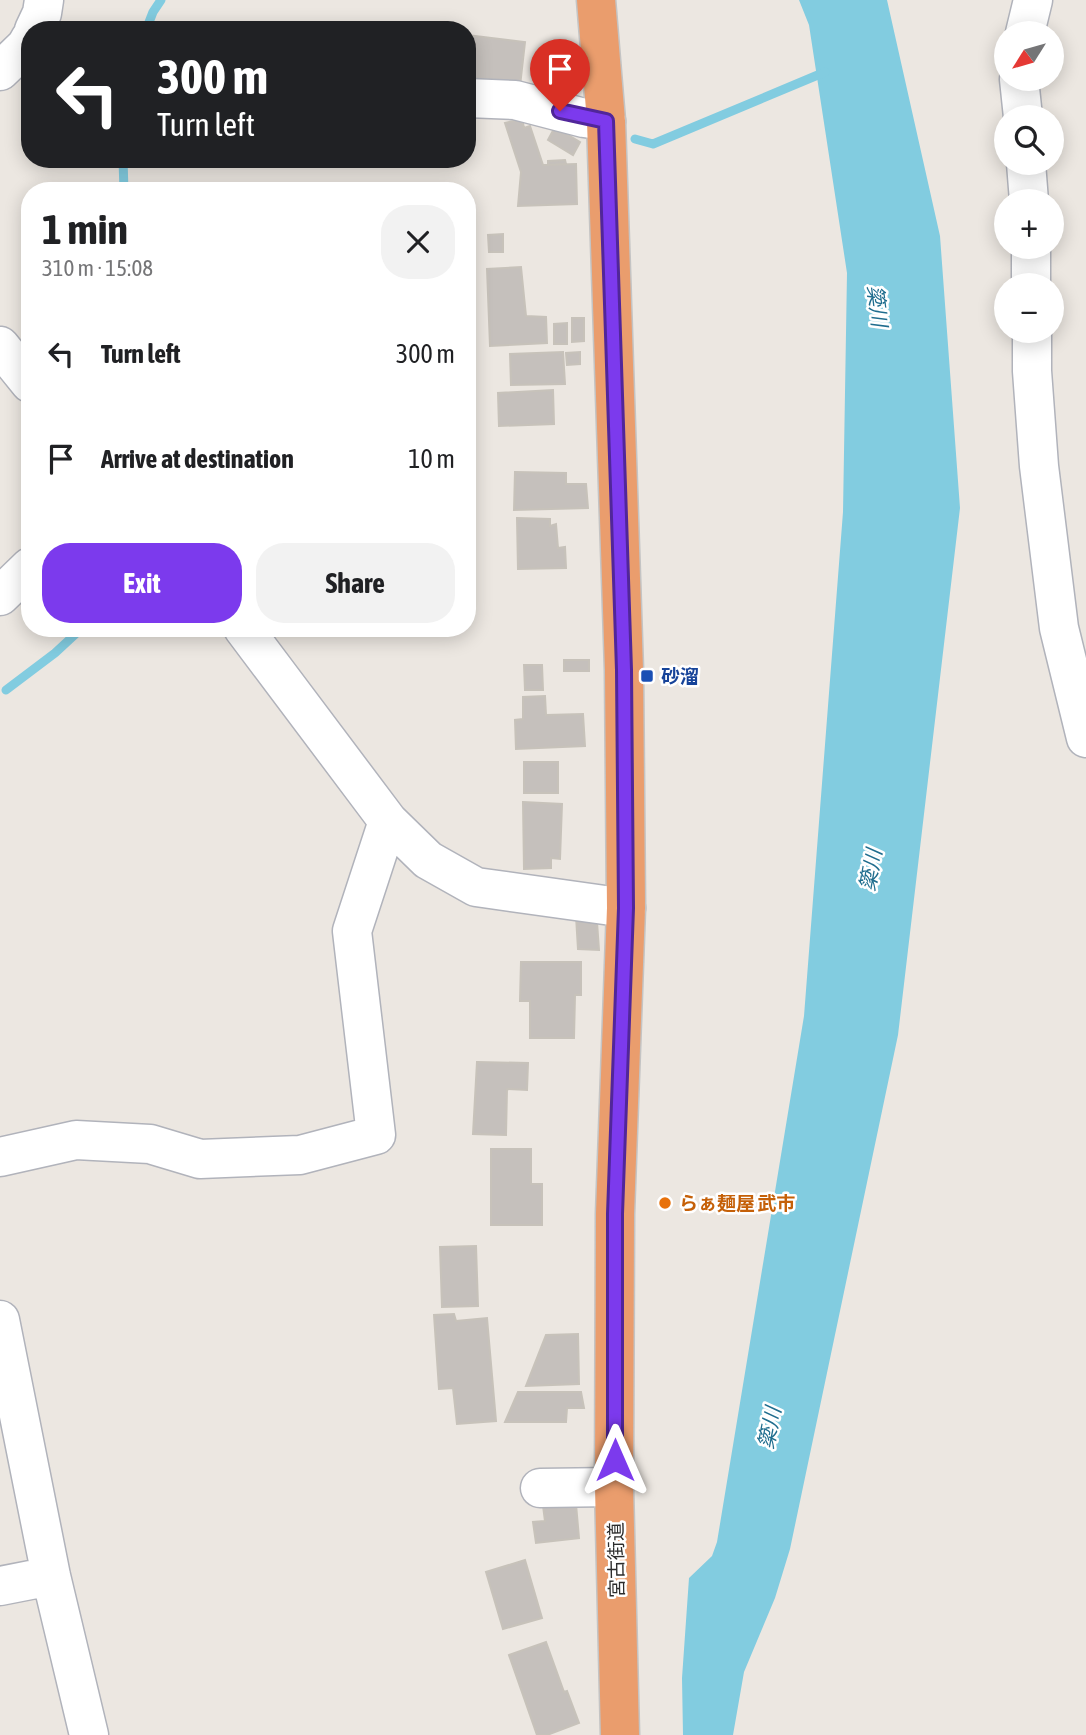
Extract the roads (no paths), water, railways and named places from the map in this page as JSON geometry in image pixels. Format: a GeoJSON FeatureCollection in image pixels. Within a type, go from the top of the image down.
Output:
{"type":"FeatureCollection","features":[{"type":"Feature","properties":{"kind":"highway","name":"宮古街道"},"geometry":{"type":"LineString","coordinates":[[596,0],[606,121],[624,670],[626,908],[615,1214],[614,1487],[620,1735]]}},
{"type":"Feature","properties":{"kind":"street"},"geometry":{"type":"LineString","coordinates":[[38,21],[44,0]]}},
{"type":"Feature","properties":{"kind":"street"},"geometry":{"type":"LineString","coordinates":[[1029,21],[1033,0]]}},
{"type":"Feature","properties":{"kind":"street"},"geometry":{"type":"LineString","coordinates":[[0,71],[21,51]]}},
{"type":"Feature","properties":{"kind":"street"},"geometry":{"type":"LineString","coordinates":[[476,98],[515,100],[606,121]]}},
{"type":"Feature","properties":{"kind":"street"},"geometry":{"type":"LineString","coordinates":[[1033,343],[1039,466],[1059,628],[1086,738]]}},
{"type":"Feature","properties":{"kind":"street"},"geometry":{"type":"LineString","coordinates":[[0,346],[21,372]]}},
{"type":"Feature","properties":{"kind":"street"},"geometry":{"type":"LineString","coordinates":[[0,596],[21,576]]}},
{"type":"Feature","properties":{"kind":"street"},"geometry":{"type":"LineString","coordinates":[[250,637],[388,821],[428,860],[476,887],[626,908]]}},
{"type":"Feature","properties":{"kind":"street"},"geometry":{"type":"LineString","coordinates":[[0,1157],[76,1140],[150,1144],[200,1159],[300,1155],[376,1135],[352,931],[388,821]]}},
{"type":"Feature","properties":{"kind":"street"},"geometry":{"type":"LineString","coordinates":[[0,1320],[51,1576],[89,1735]]}},
{"type":"Feature","properties":{"kind":"street"},"geometry":{"type":"LineString","coordinates":[[540,1488],[614,1487]]}},
{"type":"Feature","properties":{"kind":"street"},"geometry":{"type":"LineString","coordinates":[[0,1586],[51,1576]]}},
{"type":"Feature","properties":{"kind":"water","name":"簗川"},"geometry":{"type":"Polygon","coordinates":[[[799,0],[887,0],[940,236],[960,508],[898,1035],[790,1549],[775,1598],[744,1672],[733,1735],[683,1735],[682,1678],[689,1578],[712,1556],[717,1542],[804,1016],[843,512],[847,273],[809,25],[799,0]]]}},
{"type":"Feature","properties":{"kind":"waterway"},"geometry":{"type":"LineString","coordinates":[[150,21],[161,0]]}},
{"type":"Feature","properties":{"kind":"waterway"},"geometry":{"type":"LineString","coordinates":[[635,139],[653,144],[825,72]]}},
{"type":"Feature","properties":{"kind":"waterway"},"geometry":{"type":"LineString","coordinates":[[123,168],[124,182]]}},
{"type":"Feature","properties":{"kind":"waterway"},"geometry":{"type":"LineString","coordinates":[[6,690],[72,637]]}},
{"type":"Feature","properties":{"kind":"place","name":"砂溜"},"geometry":{"type":"Point","coordinates":[647,676]}},
{"type":"Feature","properties":{"kind":"place","name":"らぁ麺屋 武市"},"geometry":{"type":"Point","coordinates":[665,1203]}}]}
